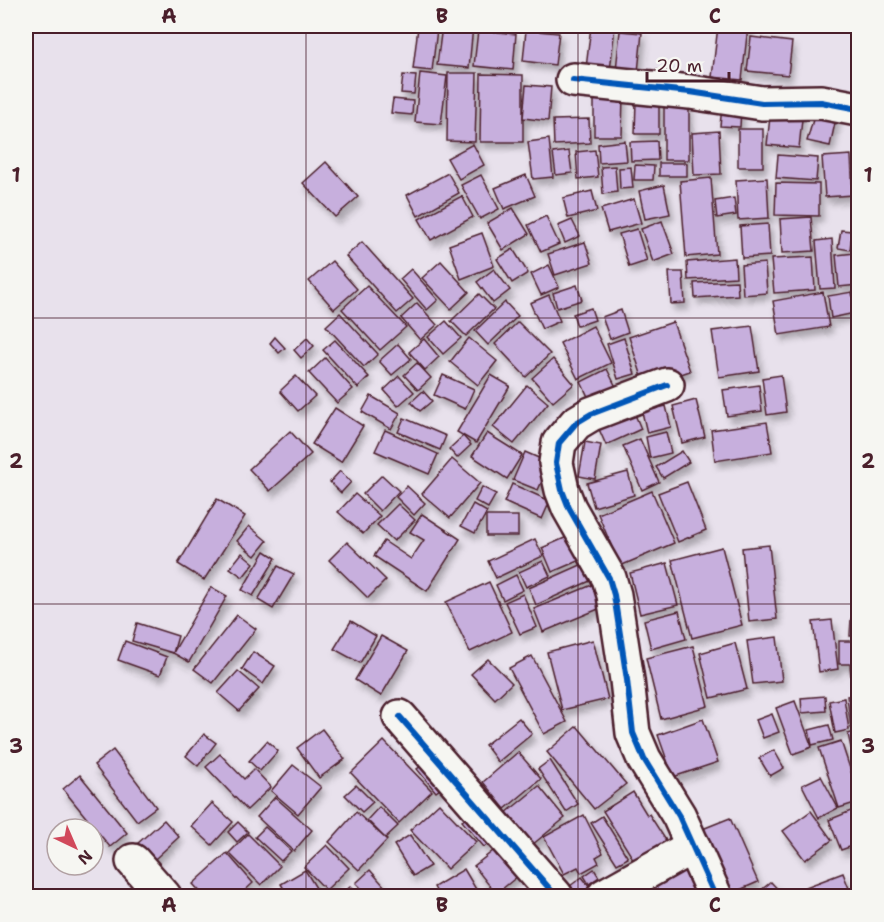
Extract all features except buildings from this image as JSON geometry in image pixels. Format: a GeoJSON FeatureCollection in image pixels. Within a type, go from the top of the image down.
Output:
{"type":"FeatureCollection","features":[{"type":"Feature","properties":{"kind":"street"},"geometry":{"type":"LineString","coordinates":[[573,80],[690,92],[762,103],[821,102],[858,109]]}},
{"type":"Feature","properties":{"kind":"street"},"geometry":{"type":"LineString","coordinates":[[667,385],[600,410],[576,423],[559,443],[556,463],[569,508],[609,578],[614,595],[633,733],[644,759],[679,816],[715,897]]}},
{"type":"Feature","properties":{"kind":"street"},"geometry":{"type":"LineString","coordinates":[[400,717],[556,897]]}},
{"type":"Feature","properties":{"kind":"street"},"geometry":{"type":"LineString","coordinates":[[604,897],[693,846]]}},
{"type":"Feature","properties":{"kind":"street"},"geometry":{"type":"LineString","coordinates":[[133,861],[164,897]]}},
{"type":"Feature","properties":{"kind":"cycle path"},"geometry":{"type":"LineString","coordinates":[[573,80],[690,92],[762,103],[821,102],[858,109]]}},
{"type":"Feature","properties":{"kind":"cycle path"},"geometry":{"type":"LineString","coordinates":[[667,385],[591,414],[576,423],[559,443],[556,463],[569,508],[609,578],[614,595],[633,733],[644,759],[679,816],[715,896]]}},
{"type":"Feature","properties":{"kind":"cycle path"},"geometry":{"type":"LineString","coordinates":[[400,717],[556,896]]}}]}
